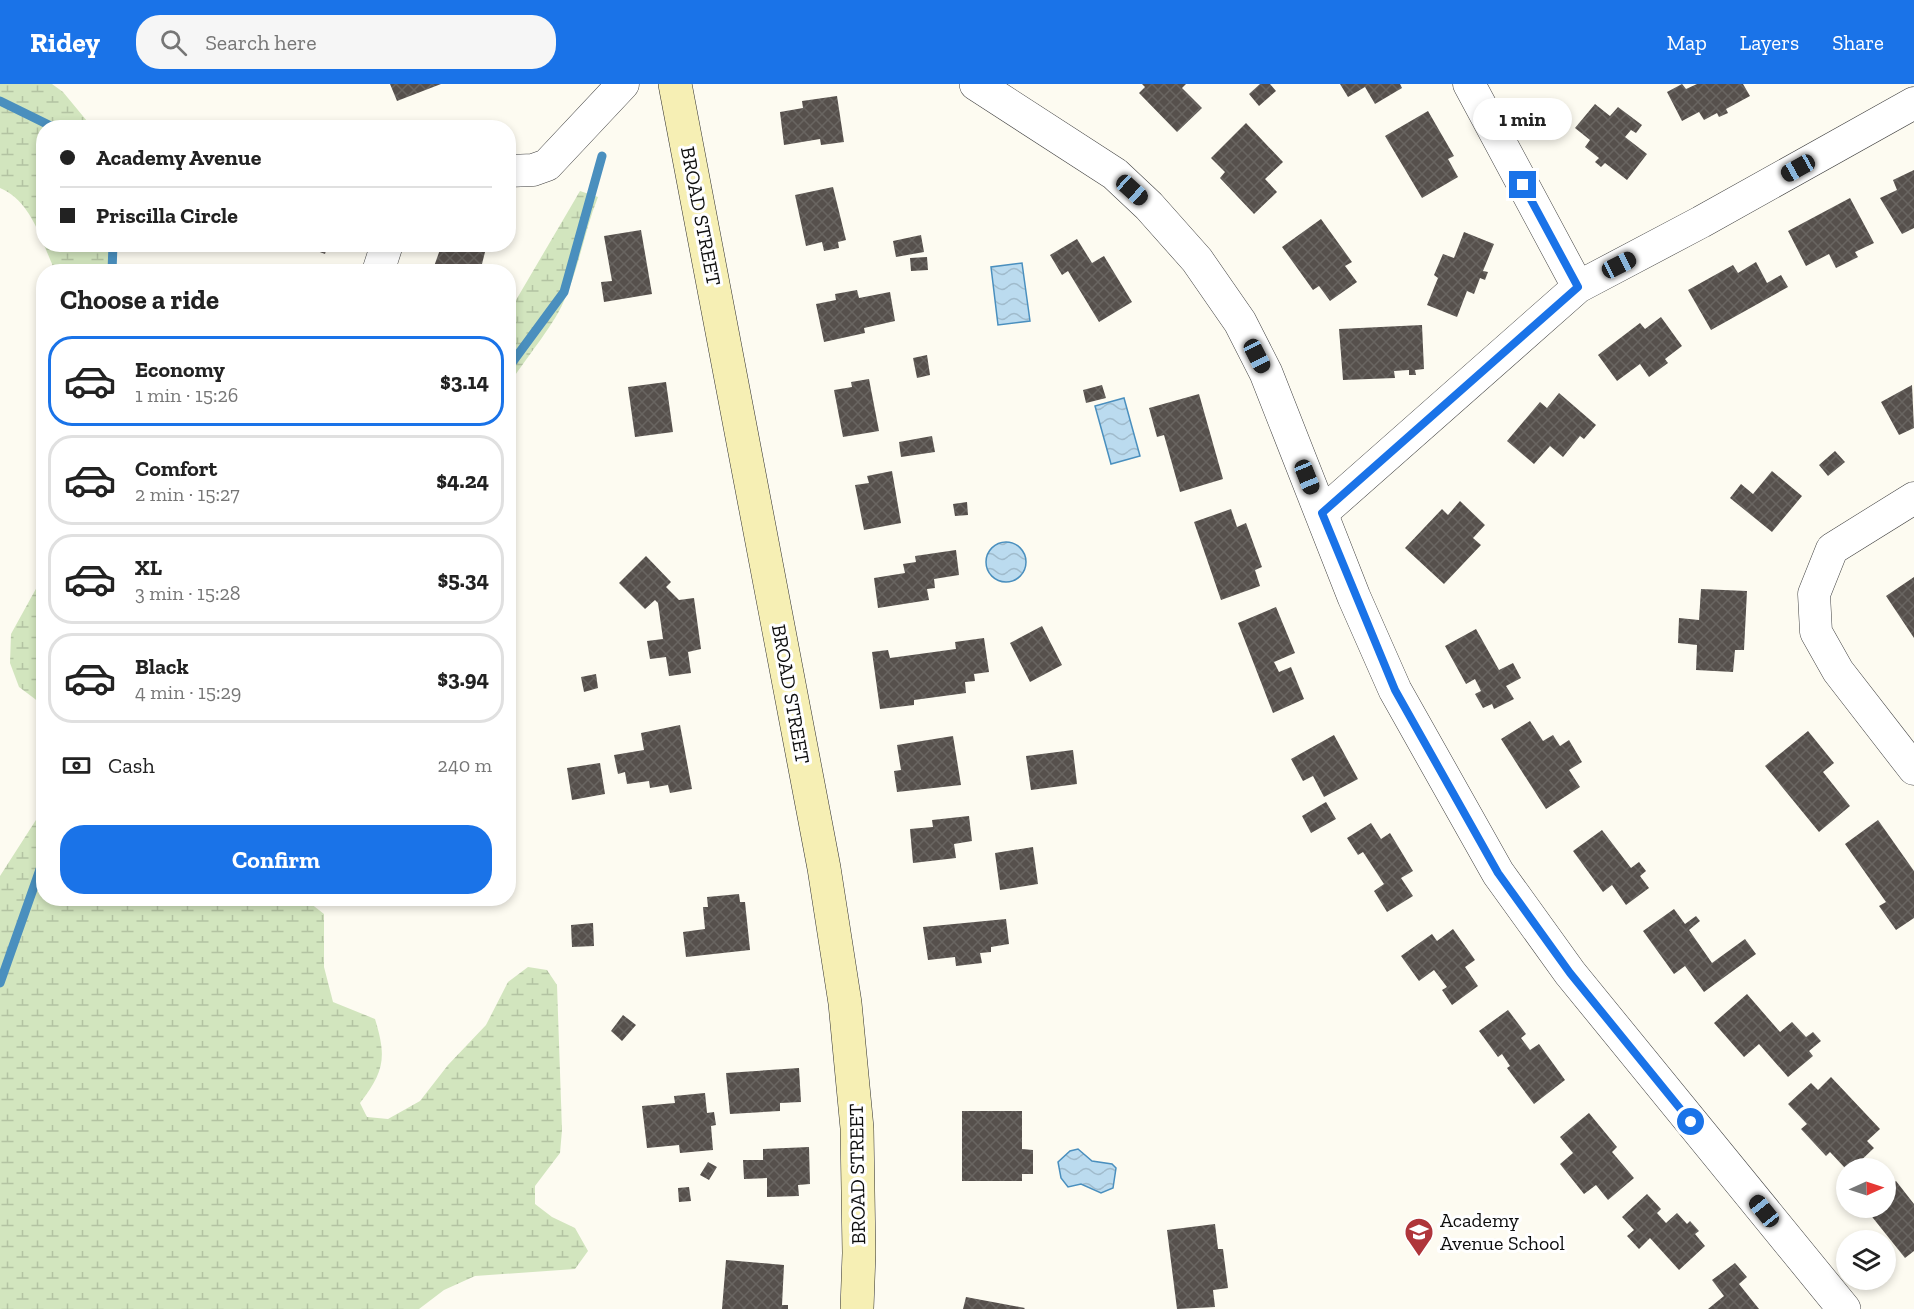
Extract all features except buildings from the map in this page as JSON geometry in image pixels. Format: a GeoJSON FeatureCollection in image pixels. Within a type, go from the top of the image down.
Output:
{"type":"FeatureCollection","features":[{"type":"Feature","properties":{"kind":"main road","name":"BROAD STREET"},"geometry":{"type":"LineString","coordinates":[[675,84],[824,868],[845,1003],[857,1128],[859,1253],[857,1309]]}},
{"type":"Feature","properties":{"kind":"street"},"geometry":{"type":"LineString","coordinates":[[516,171],[532,170],[547,165],[623,84]]}},
{"type":"Feature","properties":{"kind":"street"},"geometry":{"type":"LineString","coordinates":[[976,84],[1115,174],[1149,206],[1197,260],[1240,322],[1266,373],[1395,690],[1498,873],[1577,981],[1844,1309]]}},
{"type":"Feature","properties":{"kind":"street"},"geometry":{"type":"LineString","coordinates":[[1469,84],[1578,287]]}},
{"type":"Feature","properties":{"kind":"street"},"geometry":{"type":"LineString","coordinates":[[1322,513],[1578,287],[1701,222],[1914,103]]}},
{"type":"Feature","properties":{"kind":"street"},"geometry":{"type":"LineString","coordinates":[[1914,498],[1832,549],[1814,596],[1816,632],[1838,671],[1914,769]]}},
{"type":"Feature","properties":{"kind":"green space"},"geometry":{"type":"Polygon","coordinates":[[[0,84],[52,84],[63,92],[86,120],[36,120],[36,226],[21,204],[0,188],[0,84]]]}},
{"type":"Feature","properties":{"kind":"green space"},"geometry":{"type":"Polygon","coordinates":[[[580,191],[598,197],[569,290],[552,323],[516,375],[516,300],[580,191]]]}},
{"type":"Feature","properties":{"kind":"green space"},"geometry":{"type":"Polygon","coordinates":[[[47,252],[113,252],[114,264],[52,264],[47,252]]]}},
{"type":"Feature","properties":{"kind":"green space"},"geometry":{"type":"Polygon","coordinates":[[[36,589],[36,700],[19,687],[10,663],[11,634],[36,589]]]}},
{"type":"Feature","properties":{"kind":"green space"},"geometry":{"type":"Polygon","coordinates":[[[36,820],[36,906],[314,906],[324,914],[324,967],[333,1002],[375,1019],[379,1033],[381,1064],[374,1082],[360,1103],[367,1117],[388,1119],[420,1101],[448,1065],[486,1025],[508,982],[528,967],[547,970],[557,985],[562,1130],[560,1153],[535,1186],[535,1204],[552,1217],[575,1228],[588,1251],[575,1269],[475,1276],[444,1290],[419,1309],[0,1309],[0,876],[36,820]]]}},
{"type":"Feature","properties":{"kind":"water"},"geometry":{"type":"Polygon","coordinates":[[[1022,263],[1030,321],[998,325],[991,267],[1022,263]]]}},
{"type":"Feature","properties":{"kind":"water"},"geometry":{"type":"Polygon","coordinates":[[[1124,398],[1140,456],[1111,464],[1095,406],[1124,398]]]}},
{"type":"Feature","properties":{"kind":"water"},"geometry":{"type":"Polygon","coordinates":[[[1006,542],[1014,543],[1020,548],[1025,554],[1025,570],[1020,576],[1014,581],[1006,582],[998,581],[992,576],[987,570],[986,562],[987,554],[992,548],[998,543],[1006,542]]]}},
{"type":"Feature","properties":{"kind":"water"},"geometry":{"type":"Polygon","coordinates":[[[1078,1149],[1092,1161],[1112,1164],[1116,1168],[1113,1188],[1101,1193],[1081,1184],[1068,1187],[1061,1178],[1058,1162],[1070,1151],[1078,1149]]]}},
{"type":"Feature","properties":{"kind":"waterway"},"geometry":{"type":"LineString","coordinates":[[0,101],[39,120]]}},
{"type":"Feature","properties":{"kind":"waterway"},"geometry":{"type":"LineString","coordinates":[[516,357],[564,292],[602,156]]}},
{"type":"Feature","properties":{"kind":"waterway"},"geometry":{"type":"LineString","coordinates":[[112,264],[113,252]]}},
{"type":"Feature","properties":{"kind":"waterway"},"geometry":{"type":"LineString","coordinates":[[0,983],[36,881]]}},
{"type":"Feature","properties":{"kind":"place","name":"Academy Avenue School"},"geometry":{"type":"Point","coordinates":[1419,1258]}},
{"type":"Feature","properties":{"kind":"route"},"geometry":{"type":"LineString","coordinates":[[1523,185],[1578,287],[1322,513],[1354,597],[1395,690],[1498,873],[1570,973],[1691,1122]]}}]}
